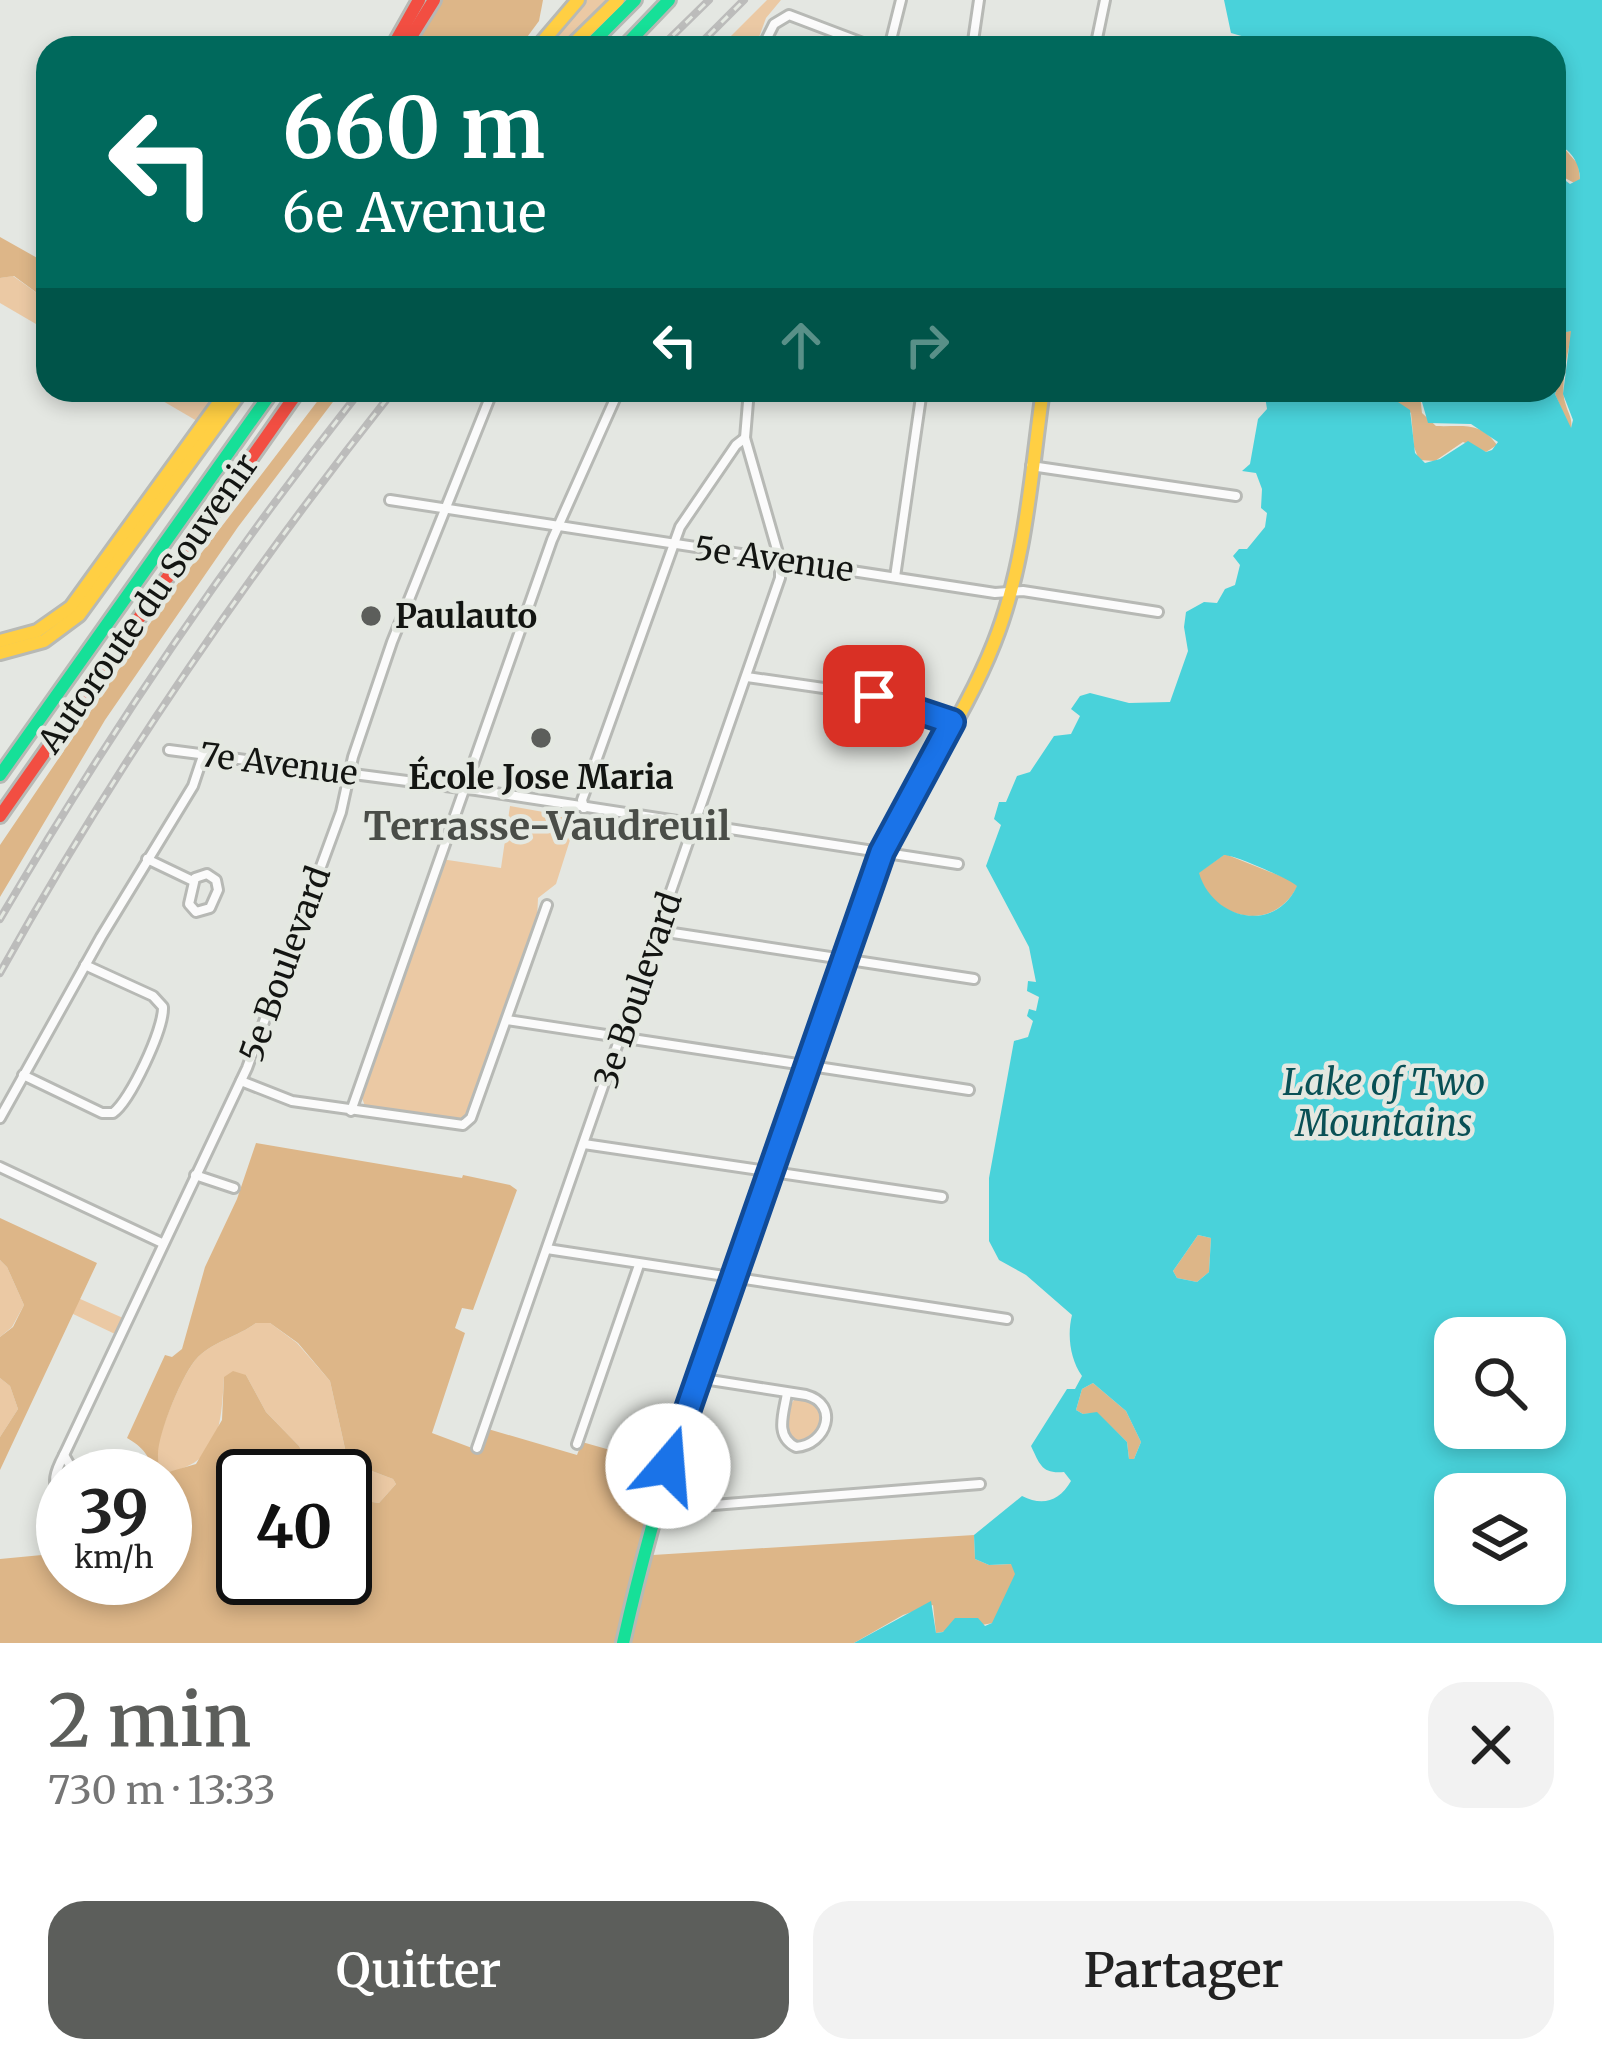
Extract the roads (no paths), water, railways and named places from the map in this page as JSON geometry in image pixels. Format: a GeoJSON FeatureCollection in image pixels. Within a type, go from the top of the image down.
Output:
{"type":"FeatureCollection","features":[{"type":"Feature","properties":{"kind":"main road"},"geometry":{"type":"LineString","coordinates":[[399,36],[419,0]]}},
{"type":"Feature","properties":{"kind":"main road"},"geometry":{"type":"LineString","coordinates":[[412,36],[434,0]]}},
{"type":"Feature","properties":{"kind":"main road"},"geometry":{"type":"LineString","coordinates":[[547,36],[578,0]]}},
{"type":"Feature","properties":{"kind":"main road"},"geometry":{"type":"LineString","coordinates":[[580,36],[618,0]]}},
{"type":"Feature","properties":{"kind":"main road"},"geometry":{"type":"LineString","coordinates":[[599,36],[635,0]]}},
{"type":"Feature","properties":{"kind":"main road"},"geometry":{"type":"LineString","coordinates":[[634,36],[669,0]]}},
{"type":"Feature","properties":{"kind":"main road"},"geometry":{"type":"LineString","coordinates":[[0,641],[37,631],[71,607],[219,402]]}},
{"type":"Feature","properties":{"kind":"main road"},"geometry":{"type":"LineString","coordinates":[[0,653],[44,641],[79,615],[233,402]]}},
{"type":"Feature","properties":{"kind":"main road","name":"Autoroute du Souvenir"},"geometry":{"type":"LineString","coordinates":[[0,776],[265,402]]}},
{"type":"Feature","properties":{"kind":"main road","name":"Autoroute du Souvenir"},"geometry":{"type":"LineString","coordinates":[[0,816],[291,402]]}},
{"type":"Feature","properties":{"kind":"main road"},"geometry":{"type":"LineString","coordinates":[[623,1643],[656,1505],[697,1378],[882,852],[992,647],[1010,592],[1041,402]]}},
{"type":"Feature","properties":{"kind":"street"},"geometry":{"type":"LineString","coordinates":[[892,36],[901,0]]}},
{"type":"Feature","properties":{"kind":"street"},"geometry":{"type":"LineString","coordinates":[[974,36],[979,0]]}},
{"type":"Feature","properties":{"kind":"street"},"geometry":{"type":"LineString","coordinates":[[1098,36],[1105,0]]}},
{"type":"Feature","properties":{"kind":"street"},"geometry":{"type":"LineString","coordinates":[[768,36],[785,16],[846,36]]}},
{"type":"Feature","properties":{"kind":"street","name":"5e Boulevard"},"geometry":{"type":"LineString","coordinates":[[67,1449],[241,1082],[304,918],[389,651],[488,402]]}},
{"type":"Feature","properties":{"kind":"street"},"geometry":{"type":"LineString","coordinates":[[351,1111],[462,790],[560,528],[614,402]]}},
{"type":"Feature","properties":{"kind":"street","name":"3e Boulevard"},"geometry":{"type":"LineString","coordinates":[[477,1448],[776,594],[780,560],[745,438],[748,402]]}},
{"type":"Feature","properties":{"kind":"street"},"geometry":{"type":"LineString","coordinates":[[895,577],[920,402]]}},
{"type":"Feature","properties":{"kind":"street"},"geometry":{"type":"LineString","coordinates":[[584,808],[582,800],[673,544],[691,508],[745,438]]}},
{"type":"Feature","properties":{"kind":"street"},"geometry":{"type":"LineString","coordinates":[[1031,466],[1236,496]]}},
{"type":"Feature","properties":{"kind":"street","name":"5e Avenue"},"geometry":{"type":"LineString","coordinates":[[390,500],[1158,613]]}},
{"type":"Feature","properties":{"kind":"street"},"geometry":{"type":"LineString","coordinates":[[747,677],[865,694],[952,722]]}},
{"type":"Feature","properties":{"kind":"street","name":"7e Avenue"},"geometry":{"type":"LineString","coordinates":[[169,750],[958,864]]}},
{"type":"Feature","properties":{"kind":"street"},"geometry":{"type":"LineString","coordinates":[[0,1118],[193,786],[204,753]]}},
{"type":"Feature","properties":{"kind":"street"},"geometry":{"type":"LineString","coordinates":[[147,859],[193,881]]}},
{"type":"Feature","properties":{"kind":"street"},"geometry":{"type":"LineString","coordinates":[[203,874],[216,880],[218,890],[206,911],[196,912],[189,904],[193,881],[203,874]]}},
{"type":"Feature","properties":{"kind":"street"},"geometry":{"type":"LineString","coordinates":[[241,1082],[285,1099],[351,1111],[454,1127],[471,1118],[547,904]]}},
{"type":"Feature","properties":{"kind":"street"},"geometry":{"type":"LineString","coordinates":[[660,931],[974,979]]}},
{"type":"Feature","properties":{"kind":"street"},"geometry":{"type":"LineString","coordinates":[[23,1076],[102,1113],[113,1113],[125,1101],[161,1024],[164,1007],[153,995],[86,965]]}},
{"type":"Feature","properties":{"kind":"street"},"geometry":{"type":"LineString","coordinates":[[507,1020],[970,1090]]}},
{"type":"Feature","properties":{"kind":"street"},"geometry":{"type":"LineString","coordinates":[[584,1144],[942,1198]]}},
{"type":"Feature","properties":{"kind":"street"},"geometry":{"type":"LineString","coordinates":[[0,1167],[162,1243]]}},
{"type":"Feature","properties":{"kind":"street"},"geometry":{"type":"LineString","coordinates":[[195,1175],[234,1188]]}},
{"type":"Feature","properties":{"kind":"street"},"geometry":{"type":"LineString","coordinates":[[547,1249],[1007,1319]]}},
{"type":"Feature","properties":{"kind":"street"},"geometry":{"type":"LineString","coordinates":[[577,1444],[639,1265]]}},
{"type":"Feature","properties":{"kind":"street"},"geometry":{"type":"LineString","coordinates":[[697,1378],[813,1396],[824,1405],[825,1427],[813,1444],[796,1447],[784,1439],[788,1393]]}},
{"type":"Feature","properties":{"kind":"street"},"geometry":{"type":"LineString","coordinates":[[656,1505],[676,1508],[980,1484]]}},
{"type":"Feature","properties":{"kind":"water","name":"Lake of Two Mountains"},"geometry":{"type":"Polygon","coordinates":[[[1224,0],[1602,0],[1602,1643],[854,1643],[931,1601],[936,1633],[955,1618],[978,1618],[985,1626],[992,1623],[1015,1574],[1011,1564],[989,1565],[975,1559],[974,1535],[1022,1496],[1050,1500],[1071,1481],[1064,1472],[1043,1467],[1031,1446],[1067,1389],[1075,1389],[1082,1376],[1071,1347],[1072,1315],[1026,1275],[999,1260],[989,1241],[989,1178],[1014,1041],[1028,1037],[1033,1021],[1027,1016],[1029,1009],[1036,1011],[1039,997],[1027,991],[1028,981],[1036,982],[1029,947],[986,866],[1001,825],[994,819],[999,802],[1006,802],[1017,776],[1030,772],[1054,736],[1071,734],[1080,716],[1071,709],[1080,696],[1090,693],[1129,703],[1170,702],[1188,651],[1186,612],[1204,602],[1217,603],[1225,589],[1235,585],[1240,565],[1233,556],[1247,549],[1265,527],[1267,513],[1261,508],[1262,489],[1256,473],[1242,471],[1250,464],[1266,402],[1398,402],[1410,410],[1415,453],[1425,463],[1468,441],[1486,452],[1498,442],[1471,424],[1428,423],[1422,402],[1559,402],[1571,428],[1566,402],[1571,331],[1566,332],[1566,181],[1580,179],[1566,150],[1566,36],[1242,36],[1231,33],[1224,0]],[[1224,855],[1199,873],[1206,889],[1230,910],[1245,915],[1274,911],[1297,886],[1262,868],[1224,855]],[[1198,1235],[1173,1271],[1177,1278],[1197,1282],[1209,1272],[1211,1238],[1198,1235]],[[1093,1383],[1082,1389],[1076,1410],[1097,1412],[1127,1442],[1129,1459],[1134,1459],[1141,1442],[1126,1411],[1093,1383]]]}},
{"type":"Feature","properties":{"kind":"railway"},"geometry":{"type":"LineString","coordinates":[[672,36],[709,0]]}},
{"type":"Feature","properties":{"kind":"railway"},"geometry":{"type":"LineString","coordinates":[[708,36],[744,0]]}},
{"type":"Feature","properties":{"kind":"railway"},"geometry":{"type":"LineString","coordinates":[[0,919],[171,648],[352,402]]}},
{"type":"Feature","properties":{"kind":"railway"},"geometry":{"type":"LineString","coordinates":[[0,973],[89,821],[185,674],[385,402]]}},
{"type":"Feature","properties":{"kind":"place","name":"Paulauto"},"geometry":{"type":"Point","coordinates":[371,616]}},
{"type":"Feature","properties":{"kind":"place","name":"École Jose Maria"},"geometry":{"type":"Point","coordinates":[541,738]}},
{"type":"Feature","properties":{"kind":"district","name":"Terrasse-Vaudreuil"},"geometry":{"type":"Point","coordinates":[547,826]}}]}
